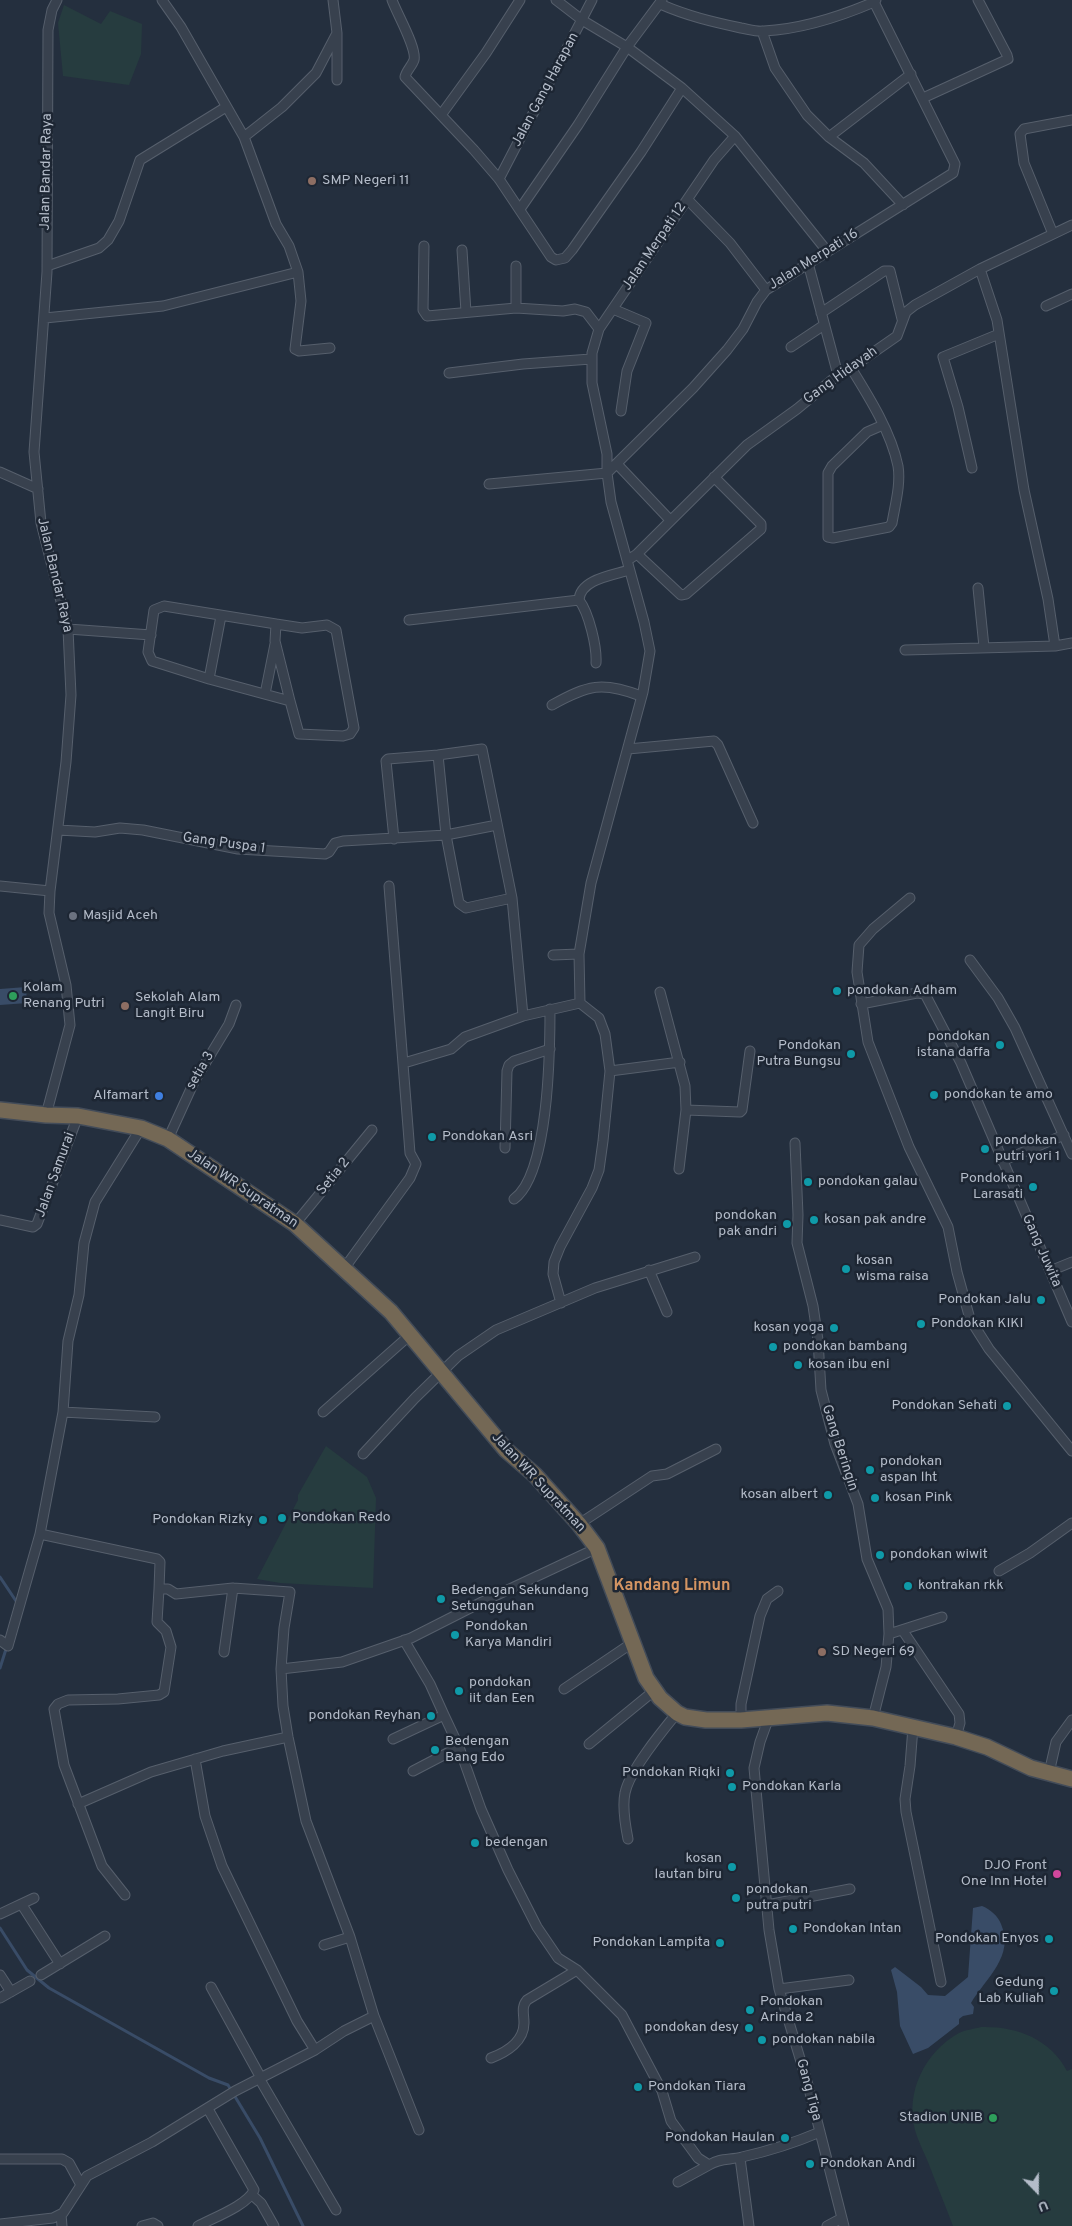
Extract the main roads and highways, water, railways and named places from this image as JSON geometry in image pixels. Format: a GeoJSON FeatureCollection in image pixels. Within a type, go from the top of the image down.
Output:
{"type":"FeatureCollection","features":[{"type":"Feature","properties":{"kind":"highway","name":"Jalan WR Supratman"},"geometry":{"type":"LineString","coordinates":[[0,1110],[78,1116],[141,1128],[168,1139],[295,1224],[391,1312],[506,1450],[535,1475],[579,1524],[597,1548],[646,1678],[660,1698],[677,1713],[695,1720],[741,1720],[827,1713],[873,1718],[956,1737],[987,1747],[1031,1768],[1072,1779]]}},
{"type":"Feature","properties":{"kind":"water","name":"Kolam Renang Putri"},"geometry":{"type":"Polygon","coordinates":[[[26,987],[27,1003],[0,1005],[0,989],[26,987]]]}},
{"type":"Feature","properties":{"kind":"water"},"geometry":{"type":"Polygon","coordinates":[[[982,1906],[993,1913],[1001,1924],[1004,1936],[1002,1956],[971,2003],[974,2007],[973,2014],[963,2016],[959,2019],[959,2024],[928,2048],[913,2054],[900,2026],[897,1992],[891,1970],[895,1967],[921,1987],[928,1995],[945,1996],[968,1977],[973,1908],[982,1906]]]}},
{"type":"Feature","properties":{"kind":"waterway"},"geometry":{"type":"LineString","coordinates":[[0,1577],[18,1604]]}},
{"type":"Feature","properties":{"kind":"waterway"},"geometry":{"type":"LineString","coordinates":[[0,1668],[7,1646]]}},
{"type":"Feature","properties":{"kind":"waterway"},"geometry":{"type":"LineString","coordinates":[[0,1928],[27,1970],[49,1988],[209,2078],[228,2085],[260,2138],[303,2226]]}},
{"type":"Feature","properties":{"kind":"place","name":"SMP Negeri 11"},"geometry":{"type":"Point","coordinates":[312,181]}},
{"type":"Feature","properties":{"kind":"place","name":"Masjid Aceh"},"geometry":{"type":"Point","coordinates":[73,916]}},
{"type":"Feature","properties":{"kind":"place","name":"pondokan Adham"},"geometry":{"type":"Point","coordinates":[837,991]}},
{"type":"Feature","properties":{"kind":"place","name":"Kolam Renang Putri"},"geometry":{"type":"Point","coordinates":[13,996]}},
{"type":"Feature","properties":{"kind":"place","name":"Sekolah Alam Langit Biru"},"geometry":{"type":"Point","coordinates":[125,1006]}},
{"type":"Feature","properties":{"kind":"place","name":"pondokan istana daffa"},"geometry":{"type":"Point","coordinates":[1000,1045]}},
{"type":"Feature","properties":{"kind":"place","name":"Pondokan Putra Bungsu"},"geometry":{"type":"Point","coordinates":[851,1054]}},
{"type":"Feature","properties":{"kind":"place","name":"pondokan te amo"},"geometry":{"type":"Point","coordinates":[934,1095]}},
{"type":"Feature","properties":{"kind":"place","name":"Alfamart"},"geometry":{"type":"Point","coordinates":[159,1096]}},
{"type":"Feature","properties":{"kind":"place","name":"Pondokan Asri"},"geometry":{"type":"Point","coordinates":[432,1137]}},
{"type":"Feature","properties":{"kind":"place","name":"pondokan putri yori 1"},"geometry":{"type":"Point","coordinates":[985,1149]}},
{"type":"Feature","properties":{"kind":"place","name":"pondokan galau"},"geometry":{"type":"Point","coordinates":[808,1182]}},
{"type":"Feature","properties":{"kind":"place","name":"Pondokan Larasati"},"geometry":{"type":"Point","coordinates":[1033,1187]}},
{"type":"Feature","properties":{"kind":"place","name":"kosan pak andre"},"geometry":{"type":"Point","coordinates":[814,1220]}},
{"type":"Feature","properties":{"kind":"place","name":"pondokan pak andri"},"geometry":{"type":"Point","coordinates":[787,1224]}},
{"type":"Feature","properties":{"kind":"place","name":"kosan wisma raisa"},"geometry":{"type":"Point","coordinates":[846,1269]}},
{"type":"Feature","properties":{"kind":"place","name":"Pondokan Jalu"},"geometry":{"type":"Point","coordinates":[1041,1300]}},
{"type":"Feature","properties":{"kind":"place","name":"Pondokan KIKI"},"geometry":{"type":"Point","coordinates":[921,1324]}},
{"type":"Feature","properties":{"kind":"place","name":"kosan yoga"},"geometry":{"type":"Point","coordinates":[834,1328]}},
{"type":"Feature","properties":{"kind":"place","name":"pondokan bambang"},"geometry":{"type":"Point","coordinates":[773,1347]}},
{"type":"Feature","properties":{"kind":"place","name":"kosan ibu eni"},"geometry":{"type":"Point","coordinates":[798,1365]}},
{"type":"Feature","properties":{"kind":"place","name":"Pondokan Sehati"},"geometry":{"type":"Point","coordinates":[1007,1406]}},
{"type":"Feature","properties":{"kind":"place","name":"pondokan aspan lht"},"geometry":{"type":"Point","coordinates":[870,1470]}},
{"type":"Feature","properties":{"kind":"place","name":"kosan albert"},"geometry":{"type":"Point","coordinates":[828,1495]}},
{"type":"Feature","properties":{"kind":"place","name":"kosan Pink"},"geometry":{"type":"Point","coordinates":[875,1498]}},
{"type":"Feature","properties":{"kind":"place","name":"Pondokan Redo"},"geometry":{"type":"Point","coordinates":[282,1518]}},
{"type":"Feature","properties":{"kind":"place","name":"Pondokan Rizky"},"geometry":{"type":"Point","coordinates":[263,1520]}},
{"type":"Feature","properties":{"kind":"place","name":"pondokan wiwit"},"geometry":{"type":"Point","coordinates":[880,1555]}},
{"type":"Feature","properties":{"kind":"place","name":"kontrakan rkk"},"geometry":{"type":"Point","coordinates":[908,1586]}},
{"type":"Feature","properties":{"kind":"place","name":"Bedengan Sekundang Setungguhan"},"geometry":{"type":"Point","coordinates":[441,1599]}},
{"type":"Feature","properties":{"kind":"place","name":"Pondokan Karya Mandiri"},"geometry":{"type":"Point","coordinates":[455,1635]}},
{"type":"Feature","properties":{"kind":"place","name":"SD Negeri 69"},"geometry":{"type":"Point","coordinates":[822,1652]}},
{"type":"Feature","properties":{"kind":"place","name":"pondokan iit dan Een"},"geometry":{"type":"Point","coordinates":[459,1691]}},
{"type":"Feature","properties":{"kind":"place","name":"pondokan Reyhan"},"geometry":{"type":"Point","coordinates":[431,1716]}},
{"type":"Feature","properties":{"kind":"place","name":"Bedengan Bang Edo"},"geometry":{"type":"Point","coordinates":[435,1750]}},
{"type":"Feature","properties":{"kind":"place","name":"Pondokan Riqki"},"geometry":{"type":"Point","coordinates":[730,1773]}},
{"type":"Feature","properties":{"kind":"place","name":"Pondokan Karla"},"geometry":{"type":"Point","coordinates":[732,1787]}},
{"type":"Feature","properties":{"kind":"place","name":"bedengan"},"geometry":{"type":"Point","coordinates":[475,1843]}},
{"type":"Feature","properties":{"kind":"place","name":"kosan lautan biru"},"geometry":{"type":"Point","coordinates":[732,1867]}},
{"type":"Feature","properties":{"kind":"place","name":"DJO Front One Inn Hotel"},"geometry":{"type":"Point","coordinates":[1057,1874]}},
{"type":"Feature","properties":{"kind":"place","name":"pondokan putra putri"},"geometry":{"type":"Point","coordinates":[736,1898]}},
{"type":"Feature","properties":{"kind":"place","name":"Pondokan Intan"},"geometry":{"type":"Point","coordinates":[793,1929]}},
{"type":"Feature","properties":{"kind":"place","name":"Pondokan Enyos"},"geometry":{"type":"Point","coordinates":[1049,1939]}},
{"type":"Feature","properties":{"kind":"place","name":"Pondokan Lampita"},"geometry":{"type":"Point","coordinates":[720,1943]}},
{"type":"Feature","properties":{"kind":"place","name":"Gedung Lab Kuliah"},"geometry":{"type":"Point","coordinates":[1054,1991]}},
{"type":"Feature","properties":{"kind":"place","name":"Pondokan Arinda 2"},"geometry":{"type":"Point","coordinates":[750,2010]}},
{"type":"Feature","properties":{"kind":"place","name":"pondokan desy"},"geometry":{"type":"Point","coordinates":[749,2028]}},
{"type":"Feature","properties":{"kind":"place","name":"pondokan nabila"},"geometry":{"type":"Point","coordinates":[762,2040]}},
{"type":"Feature","properties":{"kind":"place","name":"Pondokan Tiara"},"geometry":{"type":"Point","coordinates":[638,2087]}},
{"type":"Feature","properties":{"kind":"place","name":"Stadion UNIB"},"geometry":{"type":"Point","coordinates":[993,2118]}},
{"type":"Feature","properties":{"kind":"place","name":"Pondokan Haulan"},"geometry":{"type":"Point","coordinates":[785,2138]}},
{"type":"Feature","properties":{"kind":"place","name":"Pondokan Andi"},"geometry":{"type":"Point","coordinates":[810,2164]}},
{"type":"Feature","properties":{"kind":"district","name":"Kandang Limun"},"geometry":{"type":"Point","coordinates":[672,1587]}}]}
